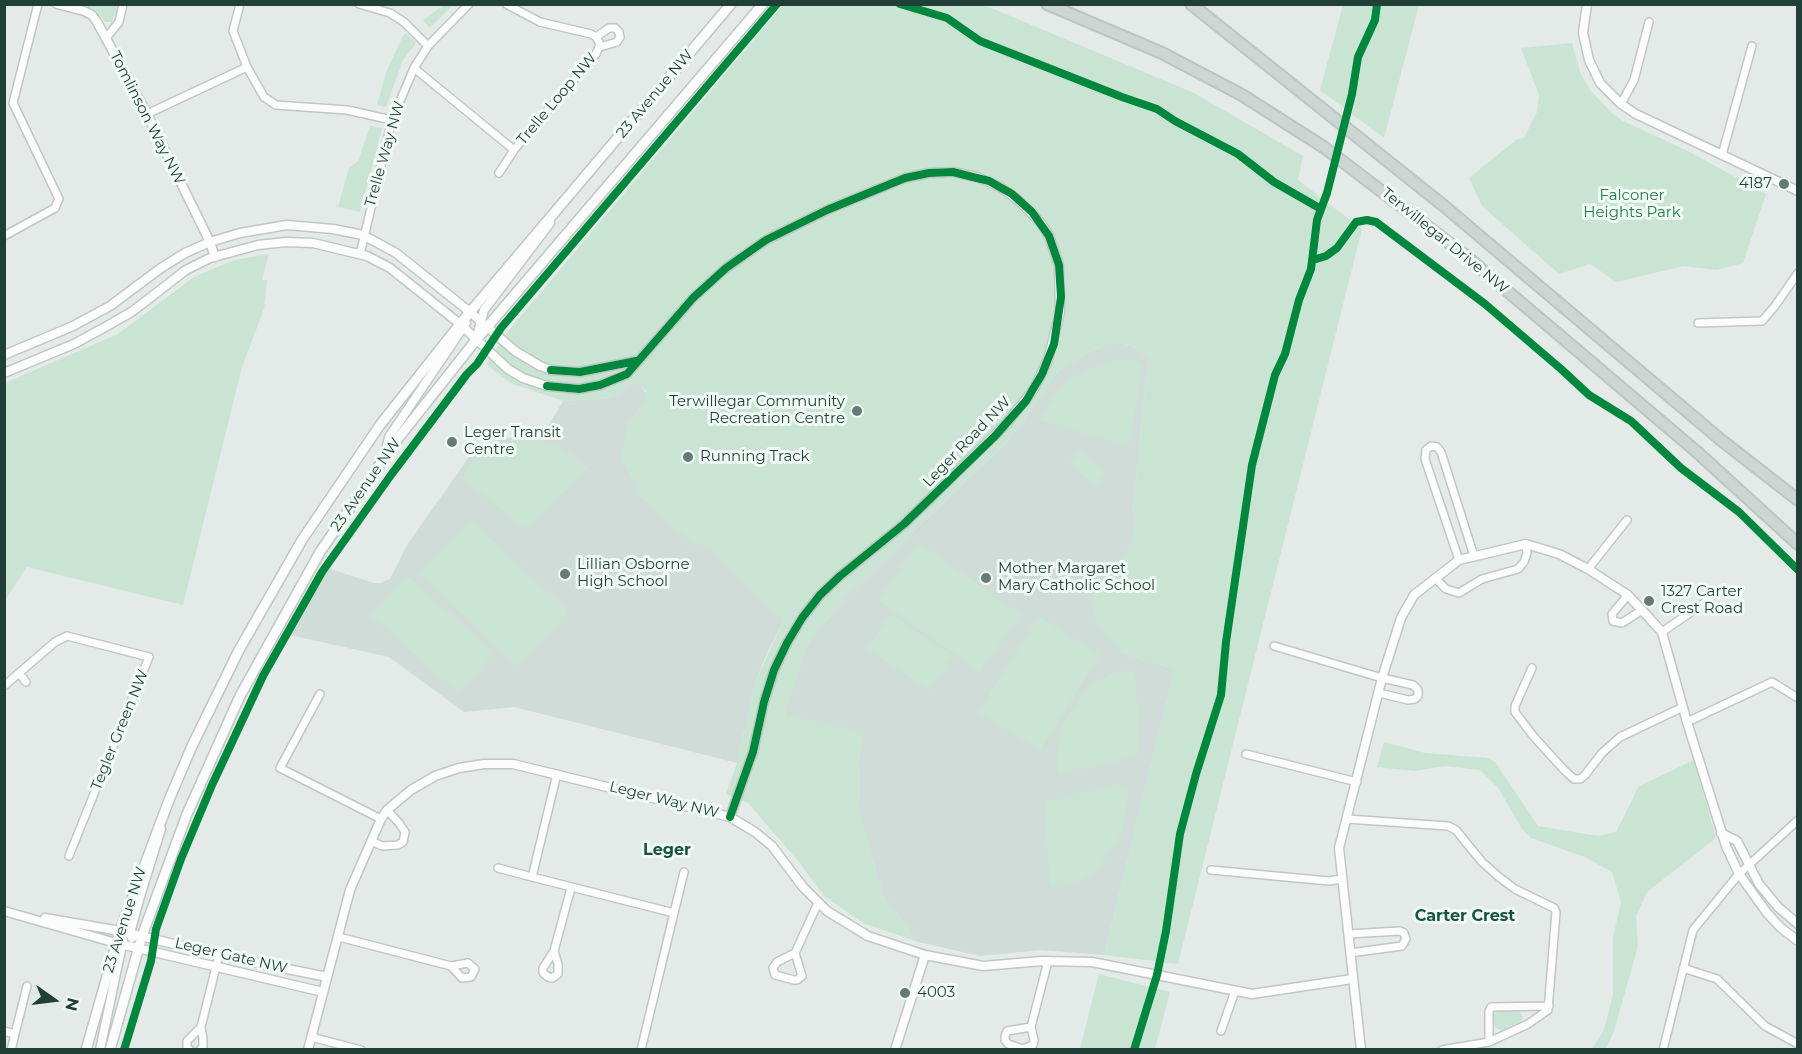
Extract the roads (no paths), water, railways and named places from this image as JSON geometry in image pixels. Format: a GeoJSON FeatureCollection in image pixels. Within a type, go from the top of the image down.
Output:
{"type":"FeatureCollection","features":[{"type":"Feature","properties":{"kind":"main road","name":"23 Avenue NW"},"geometry":{"type":"LineString","coordinates":[[86,1050],[119,943],[120,930],[169,800],[192,746],[239,650],[302,540],[380,425],[470,312],[731,4]]}},
{"type":"Feature","properties":{"kind":"main road","name":"23 Avenue NW"},"geometry":{"type":"LineString","coordinates":[[110,1050],[138,947],[187,814],[240,696],[320,552],[385,457],[476,340],[483,325],[763,4]]}},
{"type":"Feature","properties":{"kind":"main road","name":"Terwillegar Drive NW"},"geometry":{"type":"LineString","coordinates":[[1047,4],[1162,53],[1242,95],[1325,148],[1483,271],[1689,445],[1797,544]]}},
{"type":"Feature","properties":{"kind":"main road","name":"Terwillegar Drive NW"},"geometry":{"type":"LineString","coordinates":[[1191,4],[1444,206],[1721,440],[1797,500]]}},
{"type":"Feature","properties":{"kind":"street"},"geometry":{"type":"LineString","coordinates":[[4,236],[55,208],[59,199],[13,103],[38,4]]}},
{"type":"Feature","properties":{"kind":"street","name":"Tomlinson Way NW"},"geometry":{"type":"LineString","coordinates":[[57,4],[84,11],[92,15],[97,22],[147,114],[210,242],[215,257]]}},
{"type":"Feature","properties":{"kind":"street"},"geometry":{"type":"LineString","coordinates":[[106,38],[118,22],[123,4]]}},
{"type":"Feature","properties":{"kind":"street"},"geometry":{"type":"LineString","coordinates":[[240,4],[233,31],[247,67],[264,97],[276,105],[347,110],[392,120]]}},
{"type":"Feature","properties":{"kind":"street"},"geometry":{"type":"LineString","coordinates":[[358,4],[390,12],[404,22],[428,46]]}},
{"type":"Feature","properties":{"kind":"street","name":"Trelle Way NW"},"geometry":{"type":"LineString","coordinates":[[360,254],[392,120],[414,68],[428,46],[469,4]]}},
{"type":"Feature","properties":{"kind":"street","name":"Trelle Loop NW"},"geometry":{"type":"LineString","coordinates":[[499,173],[514,150],[600,47],[615,43],[620,34],[615,28],[609,28],[596,37],[540,22],[506,4]]}},
{"type":"Feature","properties":{"kind":"street"},"geometry":{"type":"LineString","coordinates":[[1587,4],[1583,33],[1589,60],[1600,83],[1621,104],[1636,114],[1797,191]]}},
{"type":"Feature","properties":{"kind":"street"},"geometry":{"type":"LineString","coordinates":[[1621,104],[1634,80],[1649,22]]}},
{"type":"Feature","properties":{"kind":"street","name":"Trelle Loop NW"},"geometry":{"type":"LineString","coordinates":[[596,37],[600,47]]}},
{"type":"Feature","properties":{"kind":"street"},"geometry":{"type":"LineString","coordinates":[[1722,154],[1752,46]]}},
{"type":"Feature","properties":{"kind":"street"},"geometry":{"type":"LineString","coordinates":[[147,114],[247,67]]}},
{"type":"Feature","properties":{"kind":"street","name":"Trelle Loop NW"},"geometry":{"type":"LineString","coordinates":[[414,68],[514,150]]}},
{"type":"Feature","properties":{"kind":"street","name":"Leger Road NW"},"geometry":{"type":"LineString","coordinates":[[4,373],[74,344],[107,326],[133,311],[186,270],[215,257],[258,245],[286,243],[325,245],[360,254],[390,268],[461,326],[508,369],[524,378],[547,386],[569,390],[600,385],[627,374],[636,360],[648,351],[693,298],[726,268],[766,240],[827,210],[913,176],[953,172],[977,177],[1000,187],[1025,206],[1041,224],[1049,236],[1059,265],[1061,297],[1057,329],[1048,360],[1034,388],[995,436],[904,524],[840,576],[820,595],[802,618],[774,670],[753,752],[730,817]]}},
{"type":"Feature","properties":{"kind":"street"},"geometry":{"type":"LineString","coordinates":[[483,325],[484,310],[572,192]]}},
{"type":"Feature","properties":{"kind":"street"},"geometry":{"type":"LineString","coordinates":[[4,355],[73,326],[110,306],[185,253],[240,233],[287,225],[333,229],[363,235],[396,253],[528,361],[551,370],[580,372],[636,360]]}},
{"type":"Feature","properties":{"kind":"street"},"geometry":{"type":"LineString","coordinates":[[1698,323],[1762,321],[1797,273]]}},
{"type":"Feature","properties":{"kind":"street"},"geometry":{"type":"LineString","coordinates":[[385,457],[389,437],[461,326]]}},
{"type":"Feature","properties":{"kind":"street"},"geometry":{"type":"LineString","coordinates":[[1459,560],[1425,459],[1426,450],[1431,446],[1437,447],[1441,452],[1474,556]]}},
{"type":"Feature","properties":{"kind":"street"},"geometry":{"type":"LineString","coordinates":[[1588,569],[1627,520]]}},
{"type":"Feature","properties":{"kind":"street"},"geometry":{"type":"LineString","coordinates":[[1435,578],[1446,589],[1459,593],[1492,575],[1518,569],[1527,553],[1526,544]]}},
{"type":"Feature","properties":{"kind":"street"},"geometry":{"type":"LineString","coordinates":[[1361,1050],[1339,848],[1382,678],[1401,618],[1414,595],[1459,560],[1474,556],[1526,544],[1559,554],[1588,569],[1628,595],[1662,632],[1721,833],[1739,874],[1767,913],[1797,941]]}},
{"type":"Feature","properties":{"kind":"street"},"geometry":{"type":"LineString","coordinates":[[1628,595],[1612,614],[1613,621],[1622,623],[1642,610]]}},
{"type":"Feature","properties":{"kind":"street"},"geometry":{"type":"LineString","coordinates":[[1662,632],[1710,599]]}},
{"type":"Feature","properties":{"kind":"street","name":"Tegler Green NW"},"geometry":{"type":"LineString","coordinates":[[4,686],[53,643],[67,636],[149,657],[69,856]]}},
{"type":"Feature","properties":{"kind":"street"},"geometry":{"type":"LineString","coordinates":[[1274,646],[1413,685],[1417,687],[1418,696],[1408,700],[1379,693]]}},
{"type":"Feature","properties":{"kind":"street"},"geometry":{"type":"LineString","coordinates":[[1532,668],[1515,706],[1515,712],[1534,737],[1574,778],[1580,779],[1585,776],[1602,753],[1620,737],[1683,707]]}},
{"type":"Feature","properties":{"kind":"street"},"geometry":{"type":"LineString","coordinates":[[19,673],[26,682]]}},
{"type":"Feature","properties":{"kind":"street"},"geometry":{"type":"LineString","coordinates":[[1687,722],[1772,682],[1797,698]]}},
{"type":"Feature","properties":{"kind":"street"},"geometry":{"type":"LineString","coordinates":[[320,693],[280,768],[381,819]]}},
{"type":"Feature","properties":{"kind":"street"},"geometry":{"type":"LineString","coordinates":[[1246,754],[1356,782]]}},
{"type":"Feature","properties":{"kind":"street","name":"Leger Way NW"},"geometry":{"type":"LineString","coordinates":[[308,1050],[350,891],[381,819],[387,810],[411,790],[435,776],[459,768],[484,764],[513,764],[730,817],[755,832],[772,846],[803,887],[818,903],[842,921],[868,936],[925,955],[983,966],[1048,961],[1092,962],[1252,993],[1352,979]]}},
{"type":"Feature","properties":{"kind":"street"},"geometry":{"type":"LineString","coordinates":[[532,877],[557,774]]}},
{"type":"Feature","properties":{"kind":"street"},"geometry":{"type":"LineString","coordinates":[[138,947],[130,933],[158,845],[169,800]]}},
{"type":"Feature","properties":{"kind":"street"},"geometry":{"type":"LineString","coordinates":[[371,841],[382,846],[398,845],[403,842],[405,832],[387,810]]}},
{"type":"Feature","properties":{"kind":"street"},"geometry":{"type":"LineString","coordinates":[[1347,819],[1448,826],[1456,830],[1482,862],[1499,877],[1515,889],[1554,908],[1556,912],[1549,1006],[1546,1012],[1528,1024],[1489,1042],[1442,1050]]}},
{"type":"Feature","properties":{"kind":"street"},"geometry":{"type":"LineString","coordinates":[[1663,1050],[1693,930],[1739,874],[1797,820]]}},
{"type":"Feature","properties":{"kind":"street"},"geometry":{"type":"LineString","coordinates":[[1721,833],[1737,841],[1759,884],[1778,907],[1797,924]]}},
{"type":"Feature","properties":{"kind":"street"},"geometry":{"type":"LineString","coordinates":[[498,868],[674,913]]}},
{"type":"Feature","properties":{"kind":"street"},"geometry":{"type":"LineString","coordinates":[[1211,870],[1329,881],[1342,879]]}},
{"type":"Feature","properties":{"kind":"street"},"geometry":{"type":"LineString","coordinates":[[641,1050],[684,872]]}},
{"type":"Feature","properties":{"kind":"street"},"geometry":{"type":"LineString","coordinates":[[554,951],[571,888]]}},
{"type":"Feature","properties":{"kind":"street"},"geometry":{"type":"LineString","coordinates":[[795,953],[802,972],[800,978],[794,980],[775,975],[773,968],[777,962],[795,953],[818,903]]}},
{"type":"Feature","properties":{"kind":"street"},"geometry":{"type":"LineString","coordinates":[[4,911],[29,917]]}},
{"type":"Feature","properties":{"kind":"street","name":"Leger Gate NW"},"geometry":{"type":"LineString","coordinates":[[29,917],[120,930],[219,955],[327,977]]}},
{"type":"Feature","properties":{"kind":"street","name":"Leger Gate NW"},"geometry":{"type":"LineString","coordinates":[[29,917],[119,943],[323,992]]}},
{"type":"Feature","properties":{"kind":"street"},"geometry":{"type":"LineString","coordinates":[[1348,934],[1400,931],[1404,933],[1406,939],[1402,946],[1350,953]]}},
{"type":"Feature","properties":{"kind":"street"},"geometry":{"type":"LineString","coordinates":[[339,937],[450,966]]}},
{"type":"Feature","properties":{"kind":"street"},"geometry":{"type":"LineString","coordinates":[[100,1050],[119,943]]}},
{"type":"Feature","properties":{"kind":"street"},"geometry":{"type":"LineString","coordinates":[[200,1050],[203,1046],[201,1027],[219,955]]}},
{"type":"Feature","properties":{"kind":"street"},"geometry":{"type":"LineString","coordinates":[[895,1050],[925,955]]}},
{"type":"Feature","properties":{"kind":"street"},"geometry":{"type":"LineString","coordinates":[[1031,1027],[1007,1031],[1005,1040],[1008,1044],[1023,1049],[1030,1047],[1034,1040],[1031,1027],[1048,961]]}},
{"type":"Feature","properties":{"kind":"street"},"geometry":{"type":"LineString","coordinates":[[1683,968],[1717,979],[1765,1026],[1797,1044]]}},
{"type":"Feature","properties":{"kind":"street"},"geometry":{"type":"LineString","coordinates":[[11,1050],[27,986]]}},
{"type":"Feature","properties":{"kind":"street"},"geometry":{"type":"LineString","coordinates":[[1221,1031],[1235,991]]}},
{"type":"Feature","properties":{"kind":"street"},"geometry":{"type":"LineString","coordinates":[[1489,1042],[1491,1007],[1549,1006]]}},
{"type":"Feature","properties":{"kind":"street"},"geometry":{"type":"LineString","coordinates":[[190,1050],[187,1041],[201,1027]]}},
{"type":"Feature","properties":{"kind":"street"},"geometry":{"type":"LineString","coordinates":[[4,1031],[15,1034]]}},
{"type":"Feature","properties":{"kind":"street"},"geometry":{"type":"LineString","coordinates":[[311,1037],[361,1050]]}},
{"type":"Feature","properties":{"kind":"place","name":"4187"},"geometry":{"type":"Point","coordinates":[1784,184]}},
{"type":"Feature","properties":{"kind":"place","name":"Terwillegar Community Recreation Centre"},"geometry":{"type":"Point","coordinates":[857,411]}},
{"type":"Feature","properties":{"kind":"place","name":"Leger Transit Centre"},"geometry":{"type":"Point","coordinates":[452,442]}},
{"type":"Feature","properties":{"kind":"place","name":"Running Track"},"geometry":{"type":"Point","coordinates":[688,457]}},
{"type":"Feature","properties":{"kind":"place","name":"Lillian Osborne High School"},"geometry":{"type":"Point","coordinates":[565,574]}},
{"type":"Feature","properties":{"kind":"place","name":"Mother Margaret Mary Catholic School"},"geometry":{"type":"Point","coordinates":[986,578]}},
{"type":"Feature","properties":{"kind":"place","name":"1327 Carter Crest Road"},"geometry":{"type":"Point","coordinates":[1649,601]}},
{"type":"Feature","properties":{"kind":"place","name":"4003"},"geometry":{"type":"Point","coordinates":[905,993]}},
{"type":"Feature","properties":{"kind":"district","name":"Leger"},"geometry":{"type":"Point","coordinates":[667,850]}},
{"type":"Feature","properties":{"kind":"district","name":"Carter Crest"},"geometry":{"type":"Point","coordinates":[1465,916]}},
{"type":"Feature","properties":{"kind":"park label","name":"Falconer Heights Park"},"geometry":{"type":"Point","coordinates":[1632,204]}}]}
